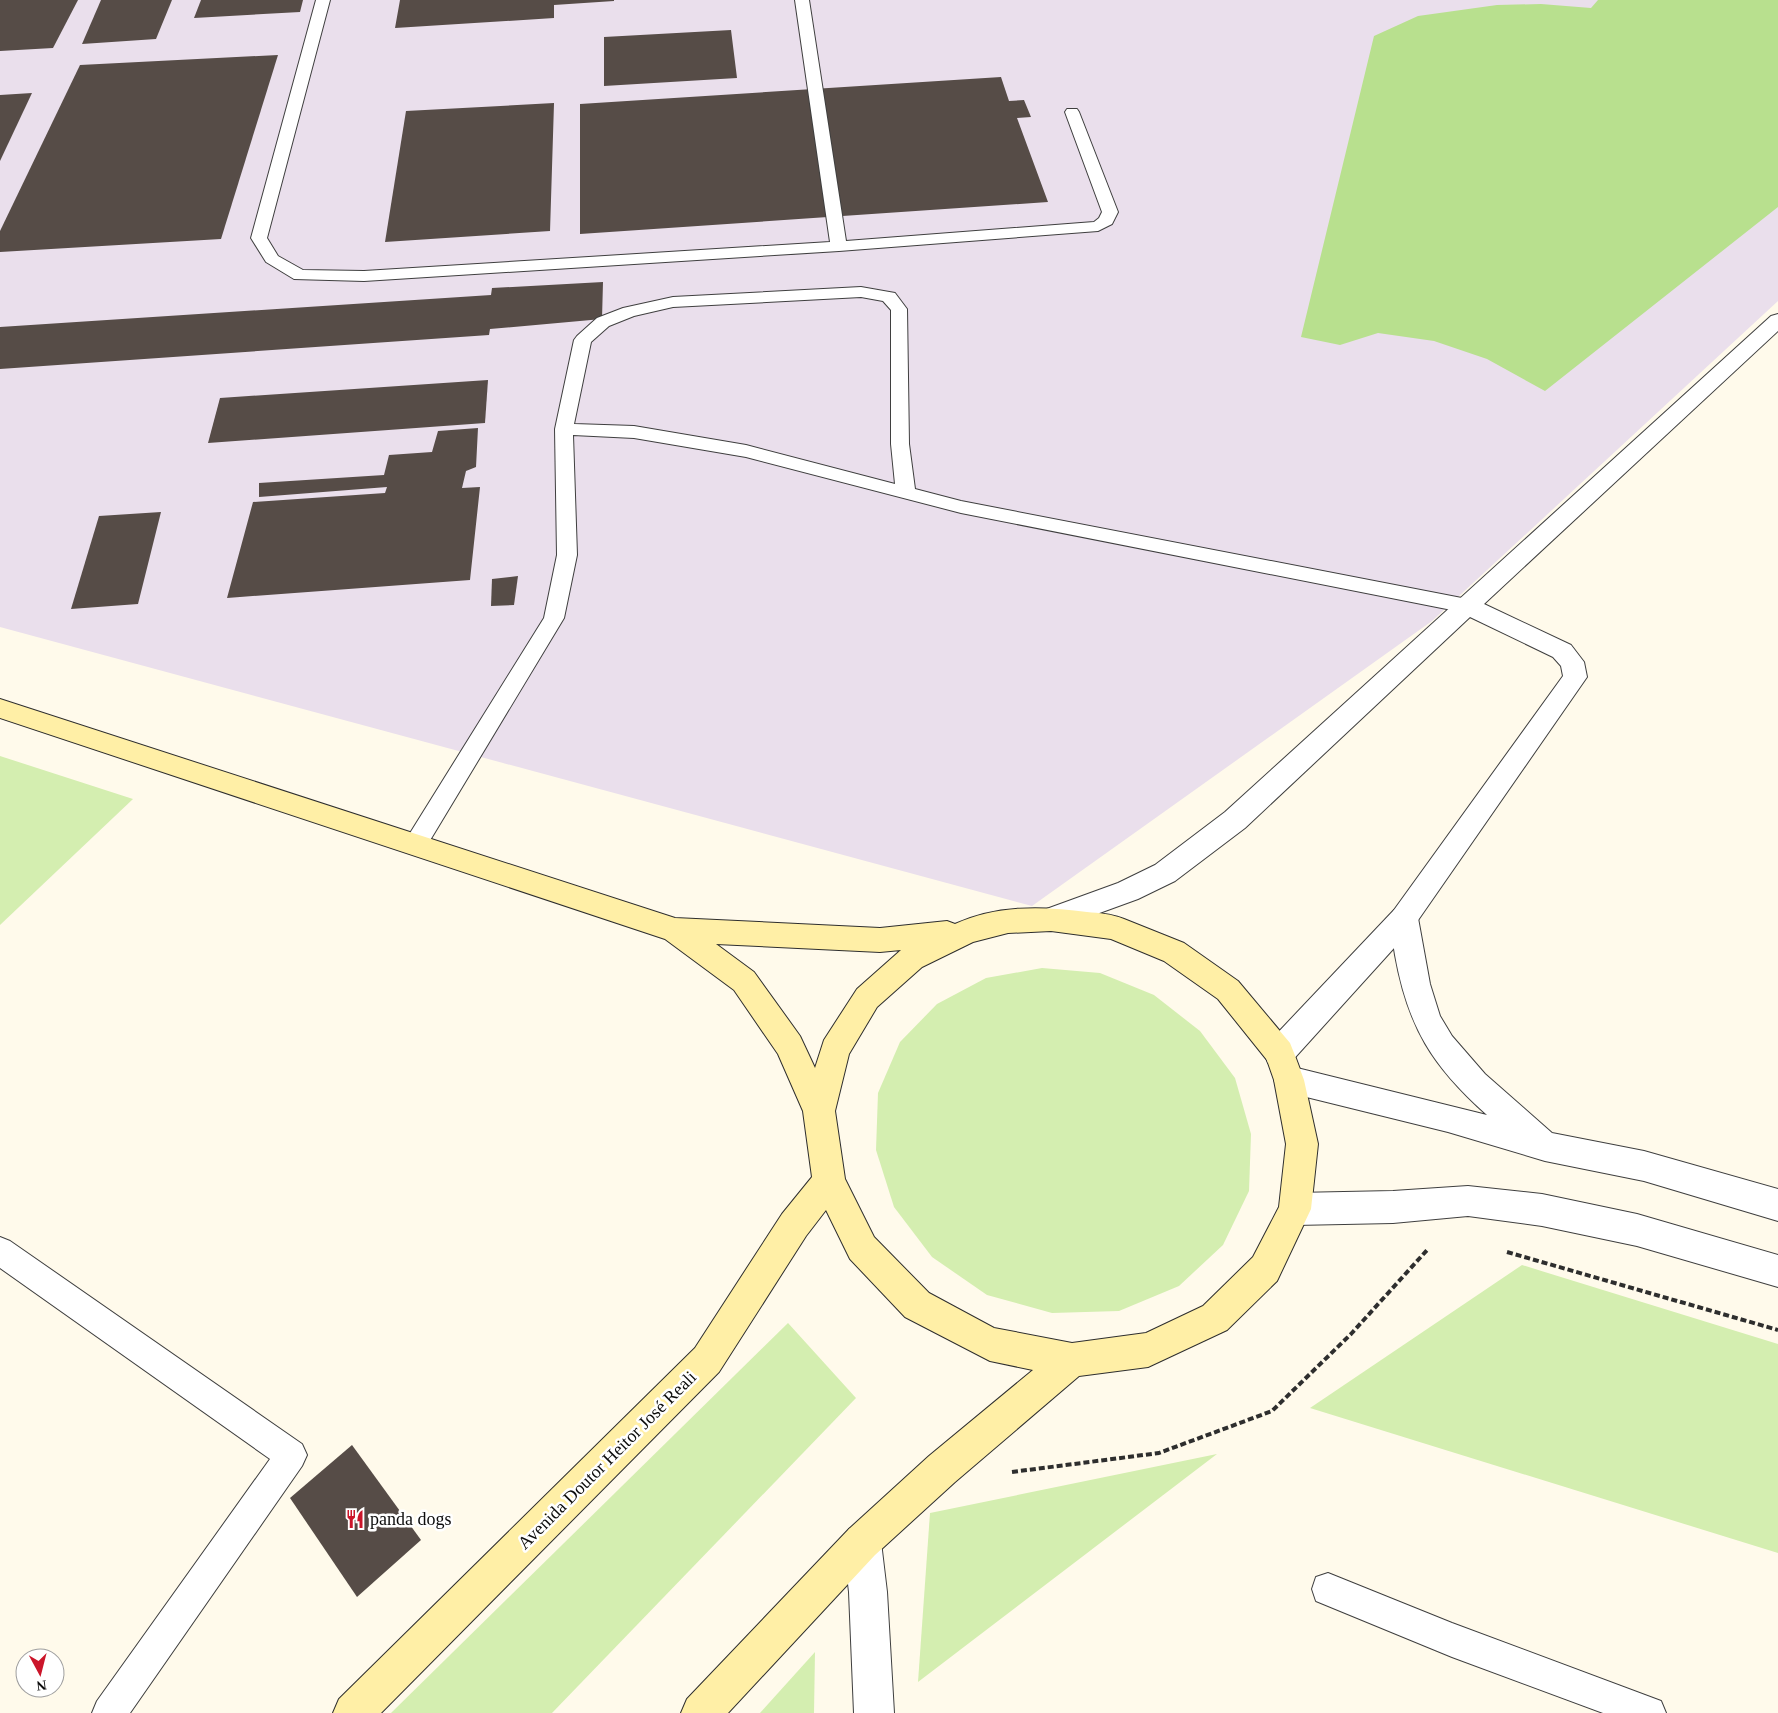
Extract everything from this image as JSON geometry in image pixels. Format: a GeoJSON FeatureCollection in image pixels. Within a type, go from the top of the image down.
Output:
{"type":"FeatureCollection","features":[{"type":"Feature","properties":{"kind":"main road"},"geometry":{"type":"LineString","coordinates":[[0,708],[675,930],[880,940],[967,931],[1008,921],[1051,919],[1114,928],[1174,952],[1228,990],[1284,1066],[1302,1144],[1295,1209],[1265,1269],[1215,1318],[1148,1350],[1072,1360],[990,1344],[917,1305],[862,1248],[829,1180],[820,1111],[789,1044],[744,981],[675,930]]}},
{"type":"Feature","properties":{"kind":"main road"},"geometry":{"type":"LineString","coordinates":[[820,1111],[836,1050],[867,998],[912,958],[967,931]]}},
{"type":"Feature","properties":{"kind":"main road","name":"Avenida Doutor Heitor José Reali"},"geometry":{"type":"LineString","coordinates":[[353,1713],[707,1360],[794,1225],[829,1180]]}},
{"type":"Feature","properties":{"kind":"main road"},"geometry":{"type":"LineString","coordinates":[[701,1713],[862,1542],[942,1469],[1072,1360]]}},
{"type":"Feature","properties":{"kind":"street"},"geometry":{"type":"LineString","coordinates":[[1051,919],[1128,891],[1165,872],[1235,820],[1778,320]]}},
{"type":"Feature","properties":{"kind":"street"},"geometry":{"type":"LineString","coordinates":[[1467,606],[1562,650],[1576,668],[1575,677],[1404,918],[1284,1066],[1448,1118],[1545,1146],[1644,1166],[1778,1205]]}},
{"type":"Feature","properties":{"kind":"street"},"geometry":{"type":"LineString","coordinates":[[1404,918],[1411,966],[1423,1009],[1441,1045],[1473,1081],[1545,1146]]}},
{"type":"Feature","properties":{"kind":"street"},"geometry":{"type":"LineString","coordinates":[[1295,1209],[1393,1207],[1468,1201],[1542,1210],[1637,1230],[1778,1271]]}},
{"type":"Feature","properties":{"kind":"street"},"geometry":{"type":"LineString","coordinates":[[862,1542],[868,1592],[874,1713]]}},
{"type":"Feature","properties":{"kind":"lane"},"geometry":{"type":"LineString","coordinates":[[323,0],[259,238],[272,259],[300,275],[364,276],[839,246],[1098,226],[1106,221],[1110,212],[1072,112]]}},
{"type":"Feature","properties":{"kind":"lane"},"geometry":{"type":"LineString","coordinates":[[802,0],[839,246]]}},
{"type":"Feature","properties":{"kind":"lane"},"geometry":{"type":"LineString","coordinates":[[415,845],[554,618],[567,555],[564,429],[583,340],[603,322],[629,312],[673,302],[861,292],[889,297],[899,309],[900,444],[906,493]]}},
{"type":"Feature","properties":{"kind":"lane"},"geometry":{"type":"LineString","coordinates":[[564,429],[634,432],[746,452],[960,507],[1467,606]]}},
{"type":"Feature","properties":{"kind":"lane"},"geometry":{"type":"LineString","coordinates":[[0,1252],[291,1455],[108,1713]]}},
{"type":"Feature","properties":{"kind":"lane"},"geometry":{"type":"LineString","coordinates":[[1328,1589],[1452,1640],[1649,1713]]}},
{"type":"Feature","properties":{"kind":"path"},"geometry":{"type":"LineString","coordinates":[[1002,1474],[1159,1453],[1272,1411],[1351,1334],[1429,1248]]}},
{"type":"Feature","properties":{"kind":"path"},"geometry":{"type":"LineString","coordinates":[[1498,1249],[1778,1330]]}},
{"type":"Feature","properties":{"kind":"shaded area"},"geometry":{"type":"Polygon","coordinates":[[[0,0],[1778,0],[1778,301],[1432,621],[1032,906],[0,627],[0,0]]]}},
{"type":"Feature","properties":{"kind":"green space"},"geometry":{"type":"Polygon","coordinates":[[[1598,0],[1778,0],[1778,207],[1545,391],[1487,359],[1434,341],[1378,333],[1340,345],[1301,337],[1374,36],[1418,16],[1497,5],[1541,4],[1591,8],[1598,0]]]}},
{"type":"Feature","properties":{"kind":"green space"},"geometry":{"type":"Polygon","coordinates":[[[0,756],[133,799],[0,925],[0,756]]]}},
{"type":"Feature","properties":{"kind":"green space"},"geometry":{"type":"Polygon","coordinates":[[[1042,968],[1100,973],[1154,995],[1200,1031],[1235,1078],[1251,1134],[1249,1191],[1223,1245],[1179,1286],[1119,1311],[1052,1313],[987,1295],[932,1257],[894,1207],[876,1150],[878,1093],[900,1042],[937,1004],[986,978],[1042,968]]]}},
{"type":"Feature","properties":{"kind":"green space"},"geometry":{"type":"Polygon","coordinates":[[[1522,1265],[1778,1344],[1778,1553],[1310,1408],[1522,1265]]]}},
{"type":"Feature","properties":{"kind":"green space"},"geometry":{"type":"Polygon","coordinates":[[[788,1323],[856,1398],[552,1713],[391,1713],[788,1323]]]}},
{"type":"Feature","properties":{"kind":"green space"},"geometry":{"type":"Polygon","coordinates":[[[1217,1454],[918,1682],[930,1513],[1217,1454]]]}},
{"type":"Feature","properties":{"kind":"green space"},"geometry":{"type":"Polygon","coordinates":[[[815,1652],[814,1713],[760,1713],[815,1652]]]}},
{"type":"Feature","properties":{"kind":"building"},"geometry":{"type":"Polygon","coordinates":[[[0,0],[78,0],[53,48],[0,51],[0,0]]]}},
{"type":"Feature","properties":{"kind":"building"},"geometry":{"type":"Polygon","coordinates":[[[101,0],[172,0],[156,39],[82,44],[101,0]]]}},
{"type":"Feature","properties":{"kind":"building"},"geometry":{"type":"Polygon","coordinates":[[[201,0],[303,0],[300,12],[194,18],[201,0]]]}},
{"type":"Feature","properties":{"kind":"building"},"geometry":{"type":"Polygon","coordinates":[[[400,0],[614,1],[554,5],[554,18],[395,28],[400,0]]]}},
{"type":"Feature","properties":{"kind":"building"},"geometry":{"type":"Polygon","coordinates":[[[731,30],[737,78],[604,86],[604,37],[731,30]]]}},
{"type":"Feature","properties":{"kind":"building"},"geometry":{"type":"Polygon","coordinates":[[[278,55],[221,239],[0,252],[0,231],[80,65],[278,55]]]}},
{"type":"Feature","properties":{"kind":"building"},"geometry":{"type":"Polygon","coordinates":[[[1001,77],[1009,101],[1024,100],[1031,117],[1017,118],[1048,202],[580,234],[580,104],[1001,77]]]}},
{"type":"Feature","properties":{"kind":"building"},"geometry":{"type":"Polygon","coordinates":[[[32,93],[0,161],[0,95],[32,93]]]}},
{"type":"Feature","properties":{"kind":"building"},"geometry":{"type":"Polygon","coordinates":[[[554,103],[550,231],[385,242],[406,111],[554,103]]]}},
{"type":"Feature","properties":{"kind":"building"},"geometry":{"type":"Polygon","coordinates":[[[603,282],[602,319],[490,329],[489,335],[0,369],[0,327],[491,295],[492,288],[603,282]]]}},
{"type":"Feature","properties":{"kind":"building"},"geometry":{"type":"Polygon","coordinates":[[[488,380],[485,423],[208,443],[220,398],[488,380]]]}},
{"type":"Feature","properties":{"kind":"building"},"geometry":{"type":"Polygon","coordinates":[[[478,428],[476,467],[466,471],[462,488],[480,487],[470,580],[227,598],[253,502],[385,493],[387,487],[259,497],[259,483],[384,475],[389,455],[432,452],[438,431],[478,428]]]}},
{"type":"Feature","properties":{"kind":"building"},"geometry":{"type":"Polygon","coordinates":[[[161,512],[138,604],[71,609],[99,516],[161,512]]]}},
{"type":"Feature","properties":{"kind":"building"},"geometry":{"type":"Polygon","coordinates":[[[518,576],[514,605],[491,606],[492,579],[518,576]]]}},
{"type":"Feature","properties":{"kind":"building","name":"panda dogs"},"geometry":{"type":"Polygon","coordinates":[[[352,1445],[421,1540],[357,1597],[290,1498],[352,1445]]]}},
{"type":"Feature","properties":{"kind":"place","name":"panda dogs"},"geometry":{"type":"Point","coordinates":[355,1519]}}]}
